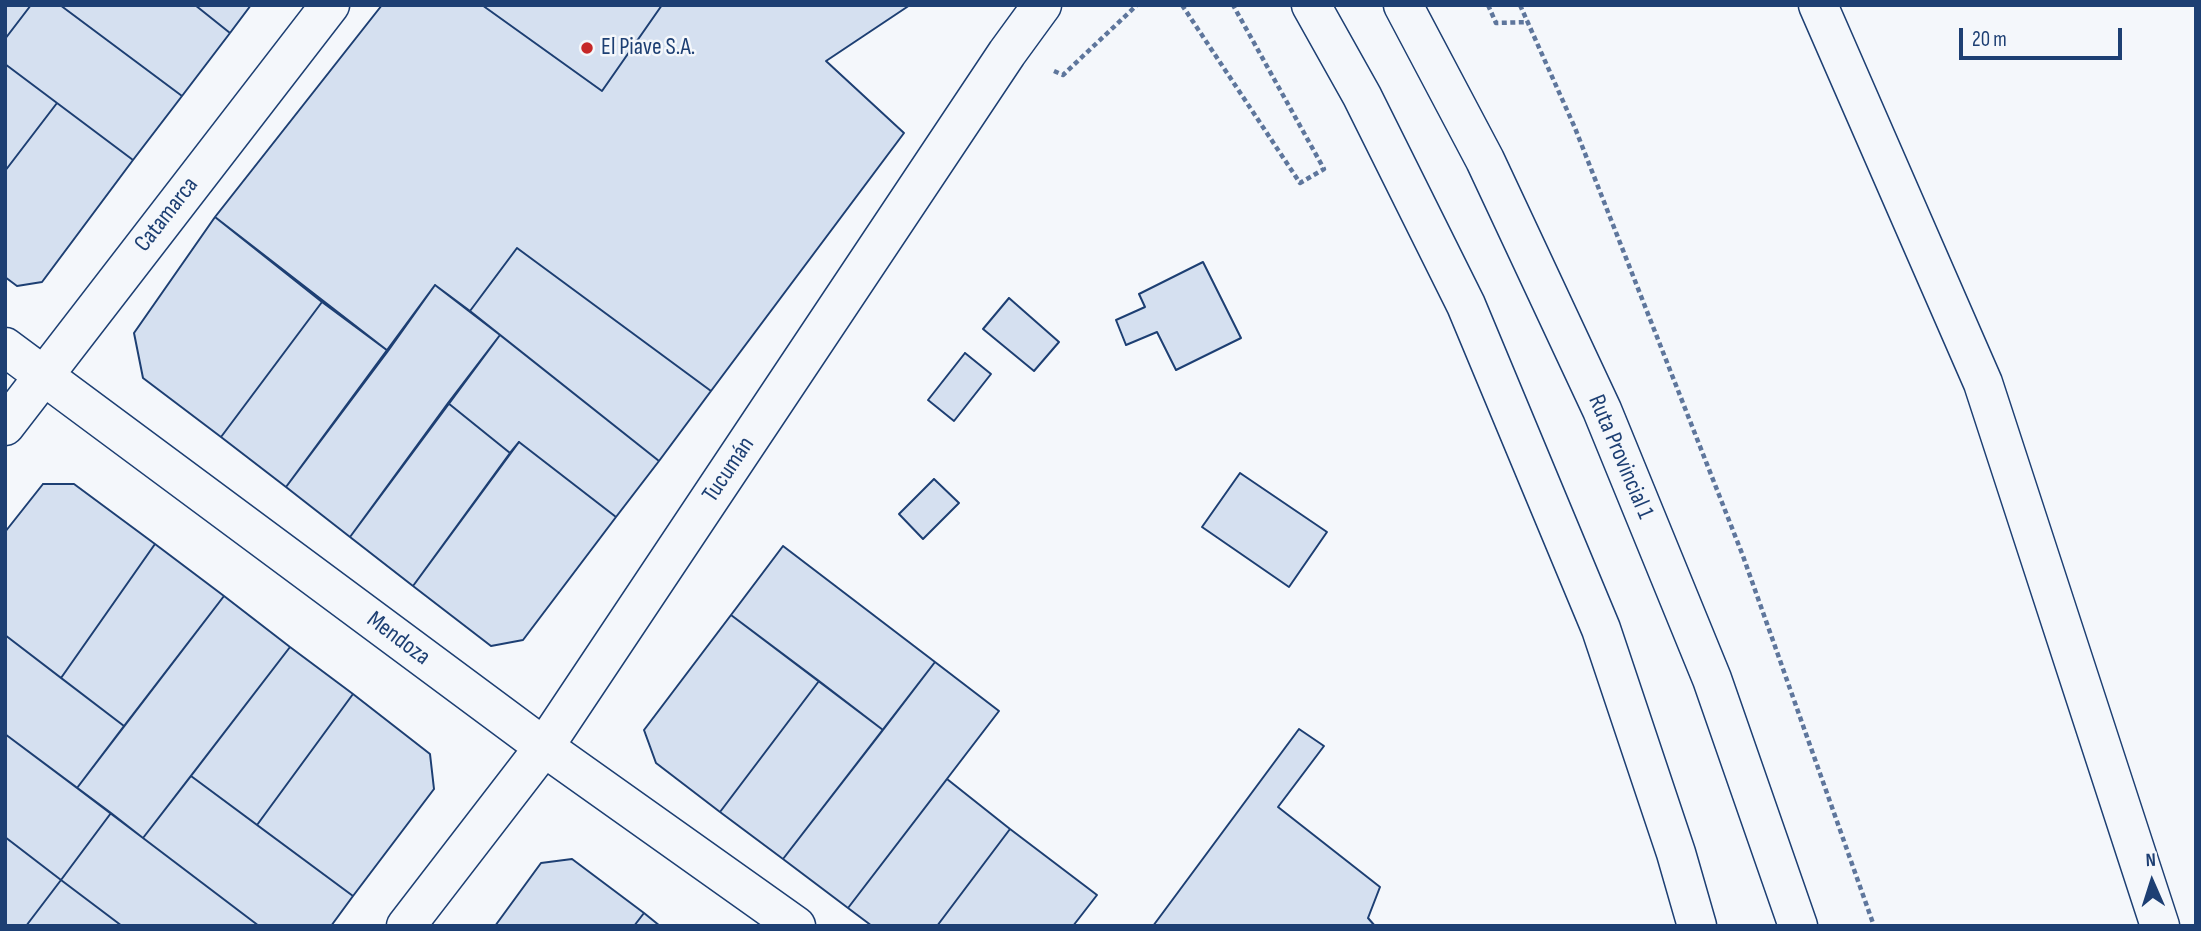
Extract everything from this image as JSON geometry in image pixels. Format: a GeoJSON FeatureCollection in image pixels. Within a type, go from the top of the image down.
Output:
{"type":"FeatureCollection","features":[{"type":"Feature","properties":{"kind":"street","name":"Catamarca"},"geometry":{"type":"LineString","coordinates":[[5,426],[330,5]]}},
{"type":"Feature","properties":{"kind":"street","name":"Tucumán"},"geometry":{"type":"LineString","coordinates":[[405,926],[544,747],[1007,53],[1042,5]]}},
{"type":"Feature","properties":{"kind":"street"},"geometry":{"type":"LineString","coordinates":[[1311,5],[1362,96],[1466,305],[1601,629],[1676,853],[1697,926]]}},
{"type":"Feature","properties":{"kind":"street","name":"Ruta Provincial 1"},"geometry":{"type":"LineString","coordinates":[[1403,5],[1485,160],[1602,410],[1712,679],[1798,926]]}},
{"type":"Feature","properties":{"kind":"street"},"geometry":{"type":"LineString","coordinates":[[1818,5],[1983,383],[2160,926]]}},
{"type":"Feature","properties":{"kind":"street","name":"Mendoza"},"geometry":{"type":"LineString","coordinates":[[5,347],[544,747],[796,926]]}},
{"type":"Feature","properties":{"kind":"path"},"geometry":{"type":"LineString","coordinates":[[1007,53],[1063,75],[1137,5]]}},
{"type":"Feature","properties":{"kind":"path"},"geometry":{"type":"LineString","coordinates":[[1182,5],[1300,183],[1324,169],[1233,5]]}},
{"type":"Feature","properties":{"kind":"path"},"geometry":{"type":"LineString","coordinates":[[1488,5],[1496,23],[1528,22]]}},
{"type":"Feature","properties":{"kind":"path"},"geometry":{"type":"LineString","coordinates":[[1520,5],[1575,128],[1744,556],[1874,926]]}},
{"type":"Feature","properties":{"kind":"building"},"geometry":{"type":"Polygon","coordinates":[[[5,5],[31,5],[5,39],[5,5]]]}},
{"type":"Feature","properties":{"kind":"building"},"geometry":{"type":"Polygon","coordinates":[[[31,5],[60,5],[182,96],[133,160],[5,64],[5,39],[31,5]]]}},
{"type":"Feature","properties":{"kind":"building"},"geometry":{"type":"Polygon","coordinates":[[[60,5],[195,5],[230,33],[182,96],[60,5]]]}},
{"type":"Feature","properties":{"kind":"building"},"geometry":{"type":"Polygon","coordinates":[[[195,5],[251,5],[230,33],[195,5]]]}},
{"type":"Feature","properties":{"kind":"building"},"geometry":{"type":"Polygon","coordinates":[[[382,5],[482,5],[602,91],[662,5],[910,5],[826,61],[904,133],[711,391],[517,248],[470,311],[435,285],[388,351],[215,217],[382,5]]]}},
{"type":"Feature","properties":{"kind":"building","name":"El Piave S.A."},"geometry":{"type":"Polygon","coordinates":[[[482,5],[662,5],[602,91],[482,5]]]}},
{"type":"Feature","properties":{"kind":"building"},"geometry":{"type":"Polygon","coordinates":[[[5,64],[57,103],[5,171],[5,64]]]}},
{"type":"Feature","properties":{"kind":"building"},"geometry":{"type":"Polygon","coordinates":[[[57,103],[133,160],[42,282],[17,286],[5,277],[5,171],[57,103]]]}},
{"type":"Feature","properties":{"kind":"building"},"geometry":{"type":"Polygon","coordinates":[[[215,217],[322,302],[221,437],[143,378],[134,333],[215,217]]]}},
{"type":"Feature","properties":{"kind":"building"},"geometry":{"type":"Polygon","coordinates":[[[517,248],[711,391],[659,461],[470,311],[517,248]]]}},
{"type":"Feature","properties":{"kind":"building"},"geometry":{"type":"Polygon","coordinates":[[[1203,262],[1241,338],[1176,370],[1157,332],[1126,345],[1116,320],[1145,307],[1139,294],[1203,262]]]}},
{"type":"Feature","properties":{"kind":"building"},"geometry":{"type":"Polygon","coordinates":[[[435,285],[500,335],[350,537],[286,487],[435,285]]]}},
{"type":"Feature","properties":{"kind":"building"},"geometry":{"type":"Polygon","coordinates":[[[1009,298],[1059,342],[1034,371],[983,329],[1009,298]]]}},
{"type":"Feature","properties":{"kind":"building"},"geometry":{"type":"Polygon","coordinates":[[[322,302],[388,351],[286,487],[221,437],[322,302]]]}},
{"type":"Feature","properties":{"kind":"building"},"geometry":{"type":"Polygon","coordinates":[[[500,335],[659,461],[616,517],[519,442],[510,453],[448,403],[500,335]]]}},
{"type":"Feature","properties":{"kind":"building"},"geometry":{"type":"Polygon","coordinates":[[[965,353],[991,374],[954,421],[928,400],[965,353]]]}},
{"type":"Feature","properties":{"kind":"building"},"geometry":{"type":"Polygon","coordinates":[[[448,403],[510,453],[413,586],[350,537],[448,403]]]}},
{"type":"Feature","properties":{"kind":"building"},"geometry":{"type":"Polygon","coordinates":[[[519,442],[616,517],[523,640],[491,646],[413,586],[519,442]]]}},
{"type":"Feature","properties":{"kind":"building"},"geometry":{"type":"Polygon","coordinates":[[[1240,473],[1327,532],[1289,587],[1202,527],[1240,473]]]}},
{"type":"Feature","properties":{"kind":"building"},"geometry":{"type":"Polygon","coordinates":[[[934,479],[959,503],[923,539],[899,514],[934,479]]]}},
{"type":"Feature","properties":{"kind":"building"},"geometry":{"type":"Polygon","coordinates":[[[43,484],[74,484],[155,544],[61,678],[5,635],[5,532],[43,484]]]}},
{"type":"Feature","properties":{"kind":"building"},"geometry":{"type":"Polygon","coordinates":[[[155,544],[224,596],[124,726],[61,678],[155,544]]]}},
{"type":"Feature","properties":{"kind":"building"},"geometry":{"type":"Polygon","coordinates":[[[783,546],[935,662],[883,730],[731,615],[783,546]]]}},
{"type":"Feature","properties":{"kind":"building"},"geometry":{"type":"Polygon","coordinates":[[[224,596],[290,647],[143,838],[77,788],[224,596]]]}},
{"type":"Feature","properties":{"kind":"building"},"geometry":{"type":"Polygon","coordinates":[[[731,615],[819,681],[720,812],[656,763],[644,730],[731,615]]]}},
{"type":"Feature","properties":{"kind":"building"},"geometry":{"type":"Polygon","coordinates":[[[5,635],[124,726],[77,788],[5,734],[5,635]]]}},
{"type":"Feature","properties":{"kind":"building"},"geometry":{"type":"Polygon","coordinates":[[[290,647],[353,694],[257,825],[191,776],[290,647]]]}},
{"type":"Feature","properties":{"kind":"building"},"geometry":{"type":"Polygon","coordinates":[[[935,662],[999,711],[848,908],[783,859],[935,662]]]}},
{"type":"Feature","properties":{"kind":"building"},"geometry":{"type":"Polygon","coordinates":[[[819,681],[883,730],[783,859],[720,812],[819,681]]]}},
{"type":"Feature","properties":{"kind":"building"},"geometry":{"type":"Polygon","coordinates":[[[353,694],[430,754],[434,789],[353,896],[257,825],[353,694]]]}},
{"type":"Feature","properties":{"kind":"building"},"geometry":{"type":"Polygon","coordinates":[[[1299,729],[1324,746],[1278,807],[1380,887],[1368,918],[1375,926],[1153,926],[1299,729]]]}},
{"type":"Feature","properties":{"kind":"building"},"geometry":{"type":"Polygon","coordinates":[[[5,734],[111,813],[61,880],[5,837],[5,734]]]}},
{"type":"Feature","properties":{"kind":"building"},"geometry":{"type":"Polygon","coordinates":[[[191,776],[353,896],[331,926],[259,926],[143,838],[191,776]]]}},
{"type":"Feature","properties":{"kind":"building"},"geometry":{"type":"Polygon","coordinates":[[[947,779],[1010,829],[937,926],[872,926],[848,908],[947,779]]]}},
{"type":"Feature","properties":{"kind":"building"},"geometry":{"type":"Polygon","coordinates":[[[111,813],[259,926],[122,926],[61,880],[111,813]]]}},
{"type":"Feature","properties":{"kind":"building"},"geometry":{"type":"Polygon","coordinates":[[[1010,829],[1097,895],[1073,926],[937,926],[1010,829]]]}},
{"type":"Feature","properties":{"kind":"building"},"geometry":{"type":"Polygon","coordinates":[[[5,837],[61,880],[26,926],[5,926],[5,837]]]}},
{"type":"Feature","properties":{"kind":"building"},"geometry":{"type":"Polygon","coordinates":[[[572,859],[644,913],[634,926],[495,926],[541,863],[572,859]]]}},
{"type":"Feature","properties":{"kind":"building"},"geometry":{"type":"Polygon","coordinates":[[[61,880],[122,926],[26,926],[61,880]]]}},
{"type":"Feature","properties":{"kind":"building"},"geometry":{"type":"Polygon","coordinates":[[[644,913],[660,926],[634,926],[644,913]]]}},
{"type":"Feature","properties":{"kind":"place","name":"El Piave S.A."},"geometry":{"type":"Point","coordinates":[587,48]}}]}
